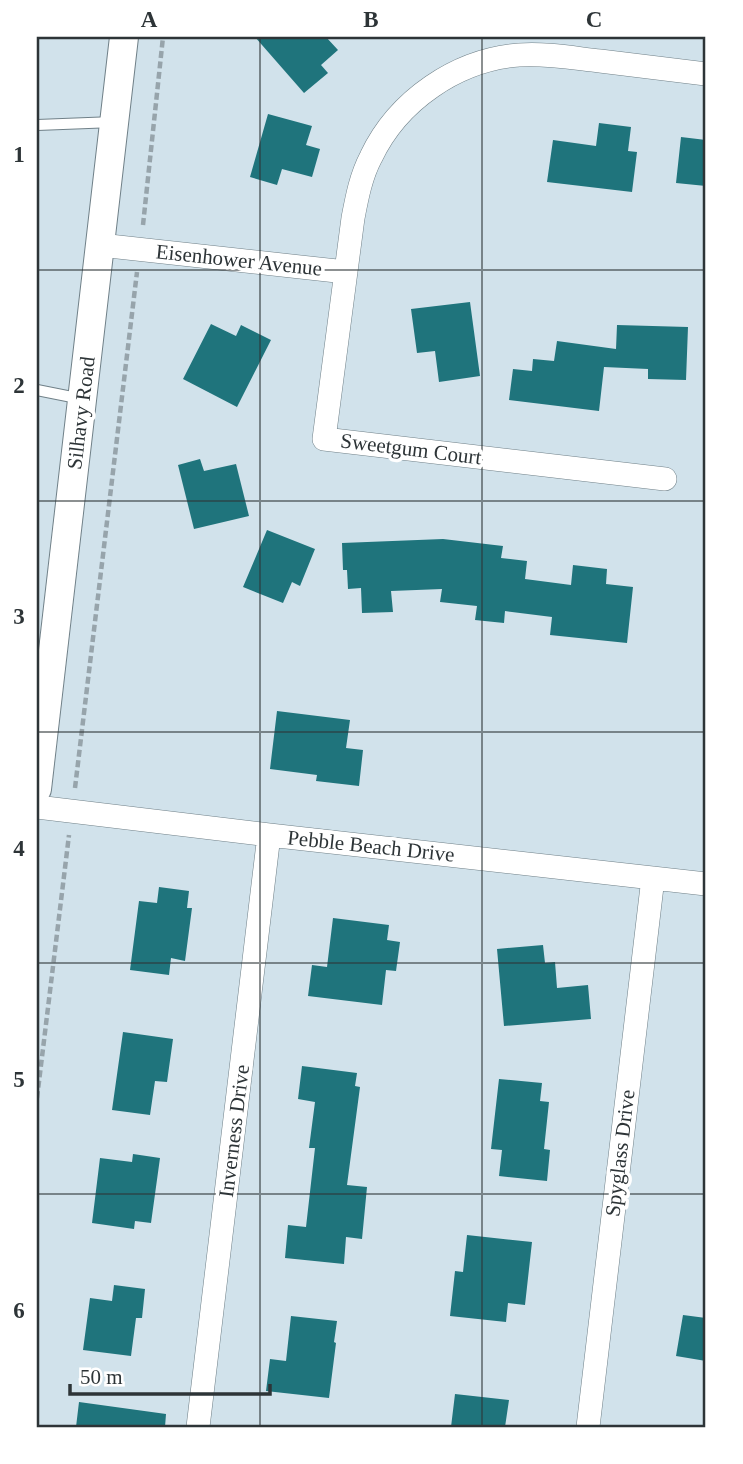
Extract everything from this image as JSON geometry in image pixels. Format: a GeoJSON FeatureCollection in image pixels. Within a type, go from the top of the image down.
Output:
{"type":"FeatureCollection","features":[{"type":"Feature","properties":{"kind":"street","name":"Silhavy Road"},"geometry":{"type":"LineString","coordinates":[[37,789],[124,37]]}},
{"type":"Feature","properties":{"kind":"street","name":"Eisenhower Avenue"},"geometry":{"type":"LineString","coordinates":[[100,245],[346,272],[359,187],[371,156],[389,126],[413,99],[447,77],[483,61],[519,55],[557,56],[706,74]]}},
{"type":"Feature","properties":{"kind":"street","name":"Sweetgum Court"},"geometry":{"type":"LineString","coordinates":[[346,272],[324,439],[665,479]]}},
{"type":"Feature","properties":{"kind":"street","name":"Pebble Beach Drive"},"geometry":{"type":"LineString","coordinates":[[37,807],[706,884]]}},
{"type":"Feature","properties":{"kind":"street","name":"Inverness Drive"},"geometry":{"type":"LineString","coordinates":[[198,1427],[269,835]]}},
{"type":"Feature","properties":{"kind":"street","name":"Spyglass Drive"},"geometry":{"type":"LineString","coordinates":[[587,1427],[653,878]]}},
{"type":"Feature","properties":{"kind":"lane"},"geometry":{"type":"LineString","coordinates":[[37,125],[114,122]]}},
{"type":"Feature","properties":{"kind":"lane"},"geometry":{"type":"LineString","coordinates":[[37,390],[82,399]]}},
{"type":"Feature","properties":{"kind":"path"},"geometry":{"type":"LineString","coordinates":[[37,1098],[140,249],[163,37]]}},
{"type":"Feature","properties":{"kind":"building"},"geometry":{"type":"Polygon","coordinates":[[[255,37],[326,37],[338,50],[321,65],[328,73],[304,93],[255,37]]]}},
{"type":"Feature","properties":{"kind":"building"},"geometry":{"type":"Polygon","coordinates":[[[268,114],[312,126],[306,145],[320,149],[312,177],[282,169],[277,185],[250,177],[268,114]]]}},
{"type":"Feature","properties":{"kind":"building"},"geometry":{"type":"Polygon","coordinates":[[[599,123],[631,127],[628,151],[637,152],[632,192],[547,182],[553,140],[596,146],[599,123]]]}},
{"type":"Feature","properties":{"kind":"building"},"geometry":{"type":"Polygon","coordinates":[[[681,137],[706,140],[706,186],[676,183],[681,137]]]}},
{"type":"Feature","properties":{"kind":"building"},"geometry":{"type":"Polygon","coordinates":[[[470,302],[480,376],[439,382],[435,351],[417,353],[411,309],[470,302]]]}},
{"type":"Feature","properties":{"kind":"building"},"geometry":{"type":"Polygon","coordinates":[[[211,324],[236,336],[241,325],[271,340],[237,407],[183,379],[211,324]]]}},
{"type":"Feature","properties":{"kind":"building"},"geometry":{"type":"Polygon","coordinates":[[[617,325],[688,327],[686,380],[648,379],[648,369],[604,367],[599,411],[509,400],[513,369],[532,371],[533,359],[554,361],[557,341],[616,349],[617,325]]]}},
{"type":"Feature","properties":{"kind":"building"},"geometry":{"type":"Polygon","coordinates":[[[200,459],[204,471],[236,464],[249,516],[194,529],[178,465],[200,459]]]}},
{"type":"Feature","properties":{"kind":"building"},"geometry":{"type":"Polygon","coordinates":[[[267,530],[315,549],[300,586],[292,582],[283,603],[243,587],[267,530]]]}},
{"type":"Feature","properties":{"kind":"building"},"geometry":{"type":"Polygon","coordinates":[[[443,539],[503,546],[501,558],[527,561],[525,579],[571,585],[573,565],[607,569],[606,584],[633,587],[627,643],[550,635],[552,617],[505,611],[504,623],[475,620],[477,606],[440,602],[442,589],[391,591],[393,612],[362,613],[361,588],[348,589],[347,570],[343,570],[342,543],[443,539]]]}},
{"type":"Feature","properties":{"kind":"building"},"geometry":{"type":"Polygon","coordinates":[[[277,711],[350,720],[346,748],[363,750],[359,786],[316,781],[317,775],[270,769],[277,711]]]}},
{"type":"Feature","properties":{"kind":"building"},"geometry":{"type":"Polygon","coordinates":[[[159,887],[189,891],[187,908],[192,908],[185,961],[171,958],[169,975],[130,970],[139,901],[157,903],[159,887]]]}},
{"type":"Feature","properties":{"kind":"building"},"geometry":{"type":"Polygon","coordinates":[[[333,918],[389,925],[387,940],[400,942],[396,971],[386,970],[382,1005],[308,996],[312,965],[327,967],[333,918]]]}},
{"type":"Feature","properties":{"kind":"building"},"geometry":{"type":"Polygon","coordinates":[[[543,945],[545,963],[555,962],[557,988],[588,985],[591,1019],[504,1026],[497,949],[543,945]]]}},
{"type":"Feature","properties":{"kind":"building"},"geometry":{"type":"Polygon","coordinates":[[[123,1032],[173,1039],[167,1082],[155,1081],[150,1115],[112,1110],[123,1032]]]}},
{"type":"Feature","properties":{"kind":"building"},"geometry":{"type":"Polygon","coordinates":[[[302,1066],[357,1073],[355,1086],[360,1087],[347,1185],[367,1187],[362,1239],[346,1237],[344,1264],[285,1258],[288,1225],[306,1227],[315,1148],[309,1148],[315,1102],[298,1099],[302,1066]]]}},
{"type":"Feature","properties":{"kind":"building"},"geometry":{"type":"Polygon","coordinates":[[[499,1079],[542,1083],[540,1101],[549,1102],[544,1149],[550,1150],[547,1181],[499,1176],[502,1150],[491,1149],[499,1079]]]}},
{"type":"Feature","properties":{"kind":"building"},"geometry":{"type":"Polygon","coordinates":[[[133,1154],[160,1158],[151,1223],[135,1221],[134,1229],[92,1223],[100,1158],[132,1162],[133,1154]]]}},
{"type":"Feature","properties":{"kind":"building"},"geometry":{"type":"Polygon","coordinates":[[[467,1235],[532,1242],[525,1305],[508,1303],[506,1322],[450,1316],[455,1271],[463,1272],[467,1235]]]}},
{"type":"Feature","properties":{"kind":"building"},"geometry":{"type":"Polygon","coordinates":[[[114,1285],[145,1289],[142,1318],[136,1318],[131,1356],[83,1350],[90,1298],[112,1301],[114,1285]]]}},
{"type":"Feature","properties":{"kind":"building"},"geometry":{"type":"Polygon","coordinates":[[[683,1315],[706,1318],[706,1361],[676,1356],[683,1315]]]}},
{"type":"Feature","properties":{"kind":"building"},"geometry":{"type":"Polygon","coordinates":[[[291,1316],[337,1321],[329,1398],[266,1391],[270,1359],[286,1361],[291,1316]]]}},
{"type":"Feature","properties":{"kind":"building"},"geometry":{"type":"Polygon","coordinates":[[[455,1394],[509,1400],[505,1427],[451,1427],[455,1394]]]}},
{"type":"Feature","properties":{"kind":"building"},"geometry":{"type":"Polygon","coordinates":[[[79,1402],[166,1414],[165,1427],[76,1427],[79,1402]]]}}]}
